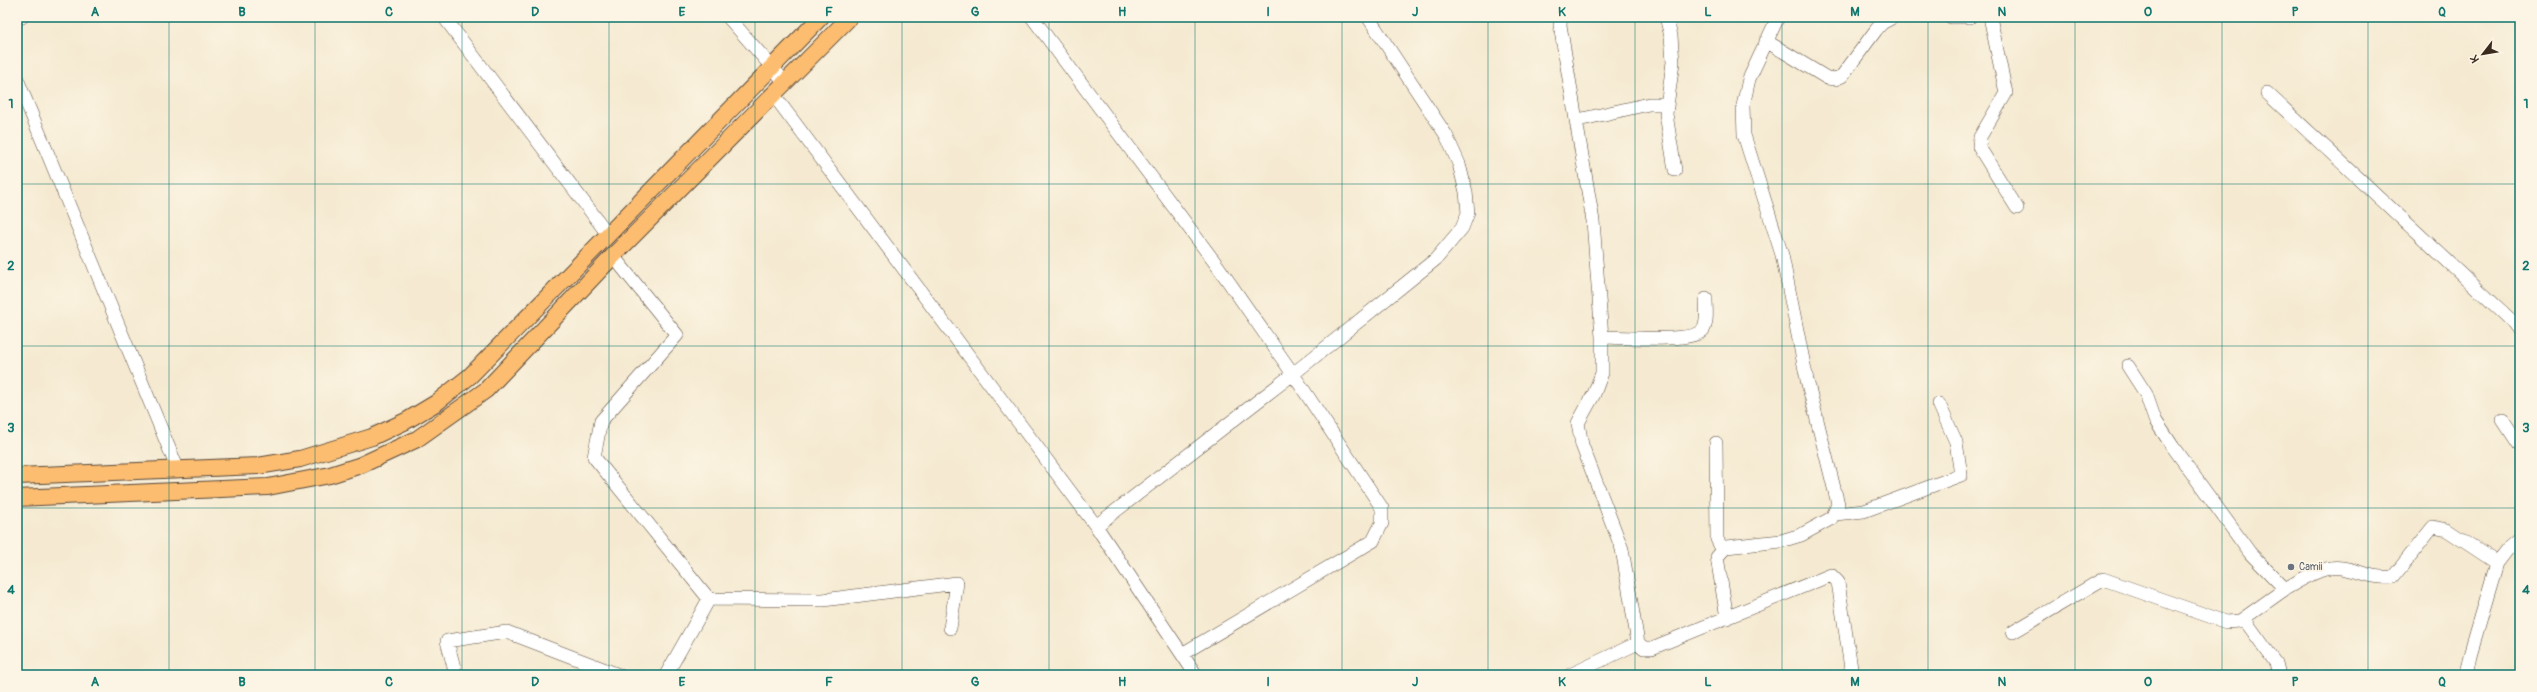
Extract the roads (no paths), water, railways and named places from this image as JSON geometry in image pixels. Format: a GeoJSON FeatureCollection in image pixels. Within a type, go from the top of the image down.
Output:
{"type":"FeatureCollection","features":[{"type":"Feature","properties":{"kind":"main road"},"geometry":{"type":"LineString","coordinates":[[17,476],[258,466],[300,459],[365,439],[406,421],[436,403],[470,376],[607,233],[821,17]]}},
{"type":"Feature","properties":{"kind":"main road"},"geometry":{"type":"LineString","coordinates":[[17,498],[268,487],[330,475],[361,465],[417,439],[486,390],[613,256],[850,17]]}},
{"type":"Feature","properties":{"kind":"street"},"geometry":{"type":"LineString","coordinates":[[17,19],[22,17]]}},
{"type":"Feature","properties":{"kind":"street"},"geometry":{"type":"LineString","coordinates":[[444,17],[607,233]]}},
{"type":"Feature","properties":{"kind":"street"},"geometry":{"type":"LineString","coordinates":[[728,17],[784,82]]}},
{"type":"Feature","properties":{"kind":"street"},"geometry":{"type":"LineString","coordinates":[[1032,17],[1219,268],[1293,374],[1382,508],[1382,523],[1372,541],[1182,654]]}},
{"type":"Feature","properties":{"kind":"street"},"geometry":{"type":"LineString","coordinates":[[1096,526],[1293,374],[1436,259],[1462,228],[1468,212],[1466,192],[1459,164],[1446,136],[1368,17]]}},
{"type":"Feature","properties":{"kind":"street"},"geometry":{"type":"LineString","coordinates":[[1561,17],[1560,25],[1578,120],[1593,221],[1602,337],[1602,373],[1594,394],[1578,423],[1582,446],[1622,549],[1638,643],[1644,648],[1652,648],[1831,575],[1838,582],[1852,675]]}},
{"type":"Feature","properties":{"kind":"street"},"geometry":{"type":"LineString","coordinates":[[1666,17],[1671,36],[1673,62],[1665,104],[1675,170]]}},
{"type":"Feature","properties":{"kind":"street"},"geometry":{"type":"LineString","coordinates":[[1727,618],[1717,557],[1722,549],[1731,546],[1792,538],[1822,525],[1835,514],[1838,504],[1807,380],[1789,285],[1744,135],[1745,93],[1753,67],[1778,17]]}},
{"type":"Feature","properties":{"kind":"street"},"geometry":{"type":"LineString","coordinates":[[1766,41],[1827,78],[1835,79],[1842,76],[1882,23],[1893,17]]}},
{"type":"Feature","properties":{"kind":"street"},"geometry":{"type":"LineString","coordinates":[[1951,17],[1970,17]]}},
{"type":"Feature","properties":{"kind":"street"},"geometry":{"type":"LineString","coordinates":[[1990,17],[2006,93],[1980,137],[1979,147],[2017,208]]}},
{"type":"Feature","properties":{"kind":"street"},"geometry":{"type":"LineString","coordinates":[[17,78],[178,470]]}},
{"type":"Feature","properties":{"kind":"street"},"geometry":{"type":"LineString","coordinates":[[2267,93],[2506,316],[2520,332]]}},
{"type":"Feature","properties":{"kind":"street"},"geometry":{"type":"LineString","coordinates":[[773,94],[1096,526],[1196,675]]}},
{"type":"Feature","properties":{"kind":"street"},"geometry":{"type":"LineString","coordinates":[[1578,120],[1649,104],[1665,104]]}},
{"type":"Feature","properties":{"kind":"street"},"geometry":{"type":"LineString","coordinates":[[613,256],[677,335],[601,421],[594,457],[709,599]]}},
{"type":"Feature","properties":{"kind":"street"},"geometry":{"type":"LineString","coordinates":[[1602,337],[1679,337],[1697,334],[1705,326],[1706,299]]}},
{"type":"Feature","properties":{"kind":"street"},"geometry":{"type":"LineString","coordinates":[[2128,366],[2146,394],[2155,420],[2173,447],[2250,553],[2285,589]]}},
{"type":"Feature","properties":{"kind":"street"},"geometry":{"type":"LineString","coordinates":[[1835,514],[1864,511],[1961,475],[1956,442],[1939,404]]}},
{"type":"Feature","properties":{"kind":"street"},"geometry":{"type":"LineString","coordinates":[[2503,420],[2520,446]]}},
{"type":"Feature","properties":{"kind":"street"},"geometry":{"type":"LineString","coordinates":[[1716,443],[1717,539],[1722,549]]}},
{"type":"Feature","properties":{"kind":"street"},"geometry":{"type":"LineString","coordinates":[[2013,632],[2103,579],[2226,622],[2240,621],[2285,589],[2318,572],[2341,567],[2376,578],[2393,577],[2433,527],[2447,530],[2497,562]]}},
{"type":"Feature","properties":{"kind":"street"},"geometry":{"type":"LineString","coordinates":[[2466,675],[2470,655],[2497,562],[2520,539]]}},
{"type":"Feature","properties":{"kind":"street"},"geometry":{"type":"LineString","coordinates":[[709,599],[823,600],[957,583],[950,628]]}},
{"type":"Feature","properties":{"kind":"street"},"geometry":{"type":"LineString","coordinates":[[666,675],[709,599]]}},
{"type":"Feature","properties":{"kind":"street"},"geometry":{"type":"LineString","coordinates":[[2244,619],[2276,663],[2279,675]]}},
{"type":"Feature","properties":{"kind":"street"},"geometry":{"type":"LineString","coordinates":[[456,675],[447,641],[506,632],[619,675]]}},
{"type":"Feature","properties":{"kind":"street"},"geometry":{"type":"LineString","coordinates":[[1570,675],[1638,643]]}},
{"type":"Feature","properties":{"kind":"place","name":"Camii"},"geometry":{"type":"Point","coordinates":[2291,567]}}]}
